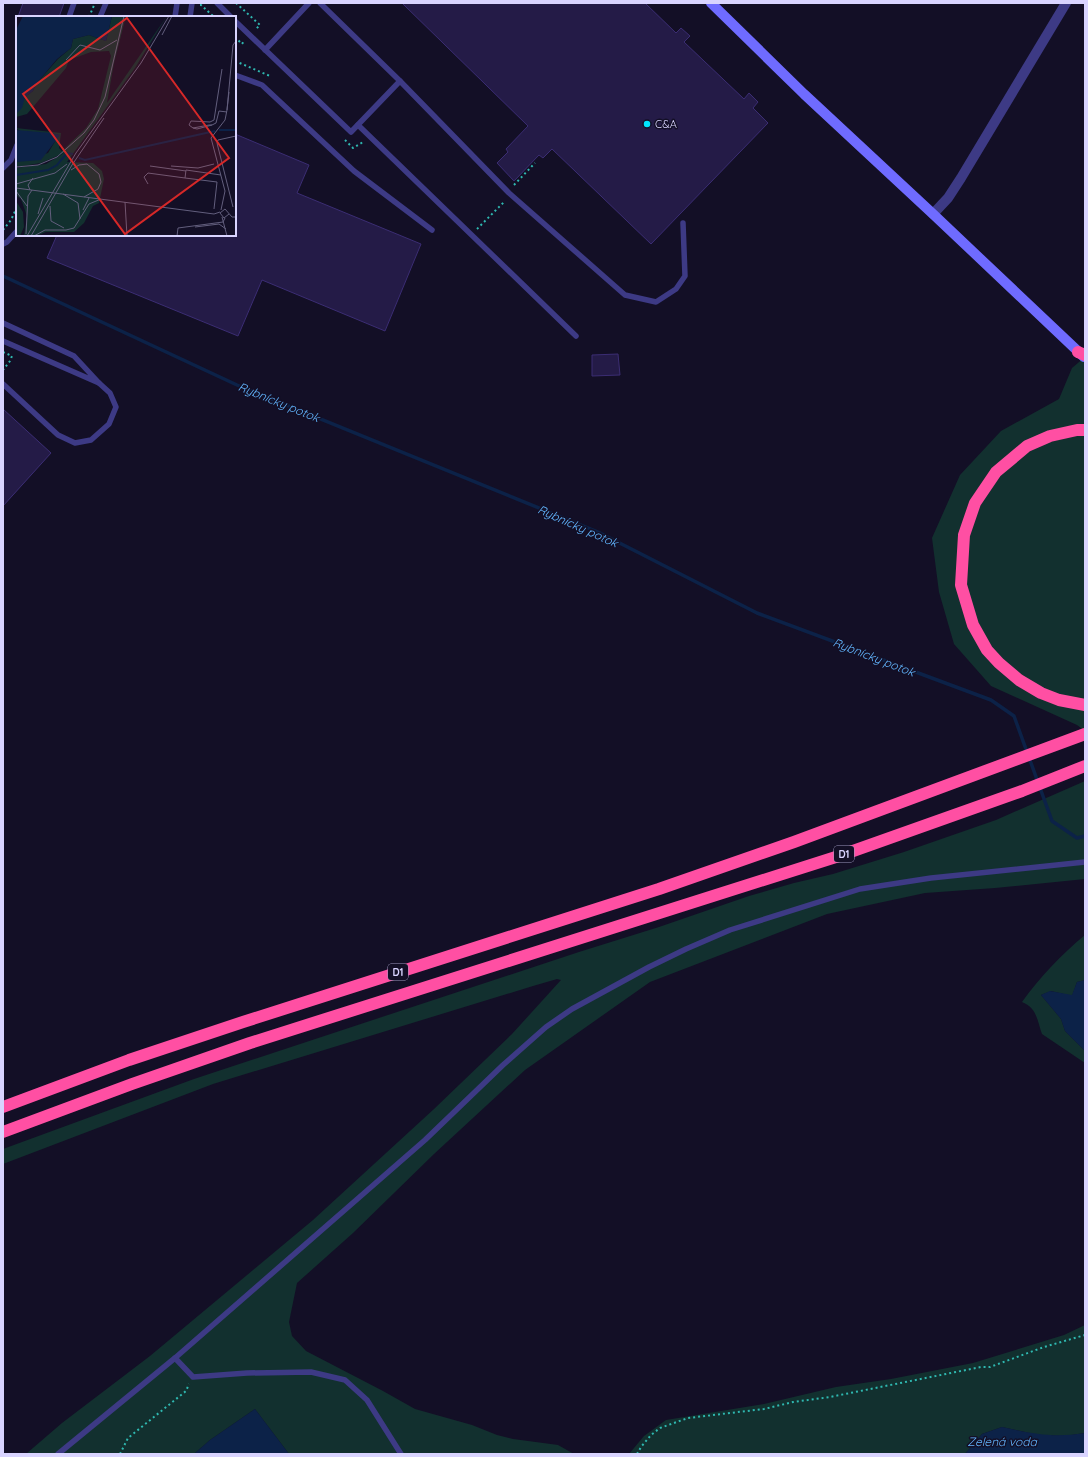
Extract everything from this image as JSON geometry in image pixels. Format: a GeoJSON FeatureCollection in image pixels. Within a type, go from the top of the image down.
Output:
{"type":"FeatureCollection","features":[{"type":"Feature","properties":{"kind":"highway"},"geometry":{"type":"LineString","coordinates":[[1085,430],[1077,430],[1050,436],[1027,446],[996,472],[975,503],[964,535],[961,585],[973,625],[987,650],[1002,666],[1019,680],[1040,693],[1059,700],[1085,704]]}},
{"type":"Feature","properties":{"kind":"highway","name":"D1"},"geometry":{"type":"LineString","coordinates":[[3,1107],[129,1060],[243,1022],[659,889],[794,842],[1085,734]]}},
{"type":"Feature","properties":{"kind":"highway","name":"D1"},"geometry":{"type":"LineString","coordinates":[[3,1132],[250,1043],[839,856],[1022,791],[1085,766]]}},
{"type":"Feature","properties":{"kind":"main road"},"geometry":{"type":"LineString","coordinates":[[710,3],[804,94],[1083,355]]}},
{"type":"Feature","properties":{"kind":"street"},"geometry":{"type":"LineString","coordinates":[[933,214],[948,198],[961,178],[1066,3]]}},
{"type":"Feature","properties":{"kind":"lane"},"geometry":{"type":"LineString","coordinates":[[68,16],[74,3]]}},
{"type":"Feature","properties":{"kind":"lane"},"geometry":{"type":"LineString","coordinates":[[100,16],[106,3]]}},
{"type":"Feature","properties":{"kind":"lane"},"geometry":{"type":"LineString","coordinates":[[175,16],[177,3]]}},
{"type":"Feature","properties":{"kind":"lane"},"geometry":{"type":"LineString","coordinates":[[190,16],[192,3]]}},
{"type":"Feature","properties":{"kind":"lane"},"geometry":{"type":"LineString","coordinates":[[217,3],[230,16]]}},
{"type":"Feature","properties":{"kind":"lane"},"geometry":{"type":"LineString","coordinates":[[265,50],[309,3]]}},
{"type":"Feature","properties":{"kind":"lane"},"geometry":{"type":"LineString","coordinates":[[320,3],[400,81],[509,193],[625,295],[656,302],[676,289],[685,276],[683,223]]}},
{"type":"Feature","properties":{"kind":"lane"},"geometry":{"type":"LineString","coordinates":[[236,22],[351,132],[400,81]]}},
{"type":"Feature","properties":{"kind":"lane"},"geometry":{"type":"LineString","coordinates":[[236,75],[262,86],[354,171],[432,230]]}},
{"type":"Feature","properties":{"kind":"lane"},"geometry":{"type":"LineString","coordinates":[[358,125],[576,336]]}},
{"type":"Feature","properties":{"kind":"lane"},"geometry":{"type":"LineString","coordinates":[[3,168],[11,160],[16,148]]}},
{"type":"Feature","properties":{"kind":"lane"},"geometry":{"type":"LineString","coordinates":[[3,244],[7,242],[16,232]]}},
{"type":"Feature","properties":{"kind":"lane"},"geometry":{"type":"LineString","coordinates":[[3,323],[74,356],[99,383],[110,392],[116,407],[109,424],[91,440],[75,444],[58,436],[3,384]]}},
{"type":"Feature","properties":{"kind":"lane"},"geometry":{"type":"LineString","coordinates":[[3,341],[99,383]]}},
{"type":"Feature","properties":{"kind":"lane"},"geometry":{"type":"LineString","coordinates":[[58,1454],[175,1358],[425,1140],[503,1065],[546,1028],[572,1009],[649,967],[730,930],[860,888],[931,878],[1085,862]]}},
{"type":"Feature","properties":{"kind":"lane"},"geometry":{"type":"LineString","coordinates":[[175,1358],[193,1377],[247,1373],[311,1372],[345,1380],[367,1400],[401,1454]]}},
{"type":"Feature","properties":{"kind":"path"},"geometry":{"type":"LineString","coordinates":[[89,16],[95,3]]}},
{"type":"Feature","properties":{"kind":"path"},"geometry":{"type":"LineString","coordinates":[[198,8],[201,5],[213,16]]}},
{"type":"Feature","properties":{"kind":"path"},"geometry":{"type":"LineString","coordinates":[[236,39],[242,44],[244,41]]}},
{"type":"Feature","properties":{"kind":"path"},"geometry":{"type":"LineString","coordinates":[[236,61],[270,76]]}},
{"type":"Feature","properties":{"kind":"path"},"geometry":{"type":"LineString","coordinates":[[3,230],[11,220],[16,209]]}},
{"type":"Feature","properties":{"kind":"path"},"geometry":{"type":"LineString","coordinates":[[3,352],[12,356],[10,362],[3,370]]}},
{"type":"Feature","properties":{"kind":"path"},"geometry":{"type":"LineString","coordinates":[[637,1454],[651,1435],[660,1428],[688,1418],[764,1409],[981,1367],[990,1367],[1044,1347],[1085,1336]]}},
{"type":"Feature","properties":{"kind":"path"},"geometry":{"type":"LineString","coordinates":[[120,1454],[128,1438],[186,1391],[193,1377]]}},
{"type":"Feature","properties":{"kind":"green space"},"geometry":{"type":"Polygon","coordinates":[[[1085,357],[1085,731],[1077,725],[991,686],[954,644],[939,592],[932,538],[960,475],[1001,431],[1059,399],[1072,368],[1085,357]]]}},
{"type":"Feature","properties":{"kind":"green space"},"geometry":{"type":"Polygon","coordinates":[[[1085,781],[1085,879],[925,893],[827,914],[650,982],[525,1070],[434,1154],[353,1233],[297,1283],[289,1322],[292,1336],[306,1351],[415,1409],[472,1425],[497,1435],[513,1439],[558,1445],[574,1454],[289,1454],[255,1409],[210,1440],[194,1454],[26,1454],[62,1423],[150,1356],[313,1220],[434,1109],[512,1034],[561,980],[557,979],[533,986],[213,1084],[3,1164],[3,1149],[194,1079],[579,952],[659,927],[749,896],[833,874],[904,852],[996,820],[1085,781]]]}},
{"type":"Feature","properties":{"kind":"green space"},"geometry":{"type":"Polygon","coordinates":[[[1085,935],[1085,980],[1077,982],[1072,996],[1051,991],[1041,995],[1061,1019],[1065,1031],[1085,1051],[1085,1063],[1042,1034],[1034,1011],[1022,1002],[1052,966],[1085,935]]]}},
{"type":"Feature","properties":{"kind":"green space"},"geometry":{"type":"Polygon","coordinates":[[[1085,1325],[1085,1433],[1065,1436],[1038,1435],[1002,1427],[982,1434],[965,1454],[629,1454],[644,1436],[666,1420],[764,1404],[836,1387],[891,1379],[973,1363],[1064,1335],[1085,1325]]]}},
{"type":"Feature","properties":{"kind":"water"},"geometry":{"type":"Polygon","coordinates":[[[1085,980],[1085,1051],[1065,1031],[1061,1019],[1041,995],[1050,991],[1072,995],[1077,982],[1085,980]]]}},
{"type":"Feature","properties":{"kind":"water"},"geometry":{"type":"Polygon","coordinates":[[[255,1409],[289,1454],[194,1454],[210,1440],[255,1409]]]}},
{"type":"Feature","properties":{"kind":"water","name":"Zelená voda"},"geometry":{"type":"Polygon","coordinates":[[[1002,1427],[1024,1432],[1053,1435],[1085,1433],[1085,1454],[965,1454],[982,1434],[1002,1427]]]}},
{"type":"Feature","properties":{"kind":"building"},"geometry":{"type":"Polygon","coordinates":[[[23,3],[64,3],[59,16],[18,16],[23,3]]]}},
{"type":"Feature","properties":{"kind":"building","name":"C&A"},"geometry":{"type":"Polygon","coordinates":[[[402,3],[645,3],[676,33],[681,28],[690,36],[684,42],[744,99],[749,93],[758,102],[753,108],[768,123],[651,244],[552,149],[543,158],[539,155],[514,181],[497,163],[508,152],[506,149],[528,126],[402,3]]]}},
{"type":"Feature","properties":{"kind":"building"},"geometry":{"type":"Polygon","coordinates":[[[236,134],[309,165],[297,193],[421,244],[385,331],[262,280],[238,336],[47,258],[57,236],[236,236],[236,134]]]}},
{"type":"Feature","properties":{"kind":"building"},"geometry":{"type":"Polygon","coordinates":[[[618,354],[620,375],[592,376],[592,355],[618,354]]]}},
{"type":"Feature","properties":{"kind":"building"},"geometry":{"type":"Polygon","coordinates":[[[3,409],[51,453],[3,506],[3,409]]]}},
{"type":"Feature","properties":{"kind":"waterway","name":"Rybnícky potok"},"geometry":{"type":"LineString","coordinates":[[3,276],[237,385],[598,532],[757,613],[991,700],[1014,716],[1052,821],[1077,838],[1085,836]]}},
{"type":"Feature","properties":{"kind":"place","name":"C&A"},"geometry":{"type":"Point","coordinates":[647,124]}}]}
